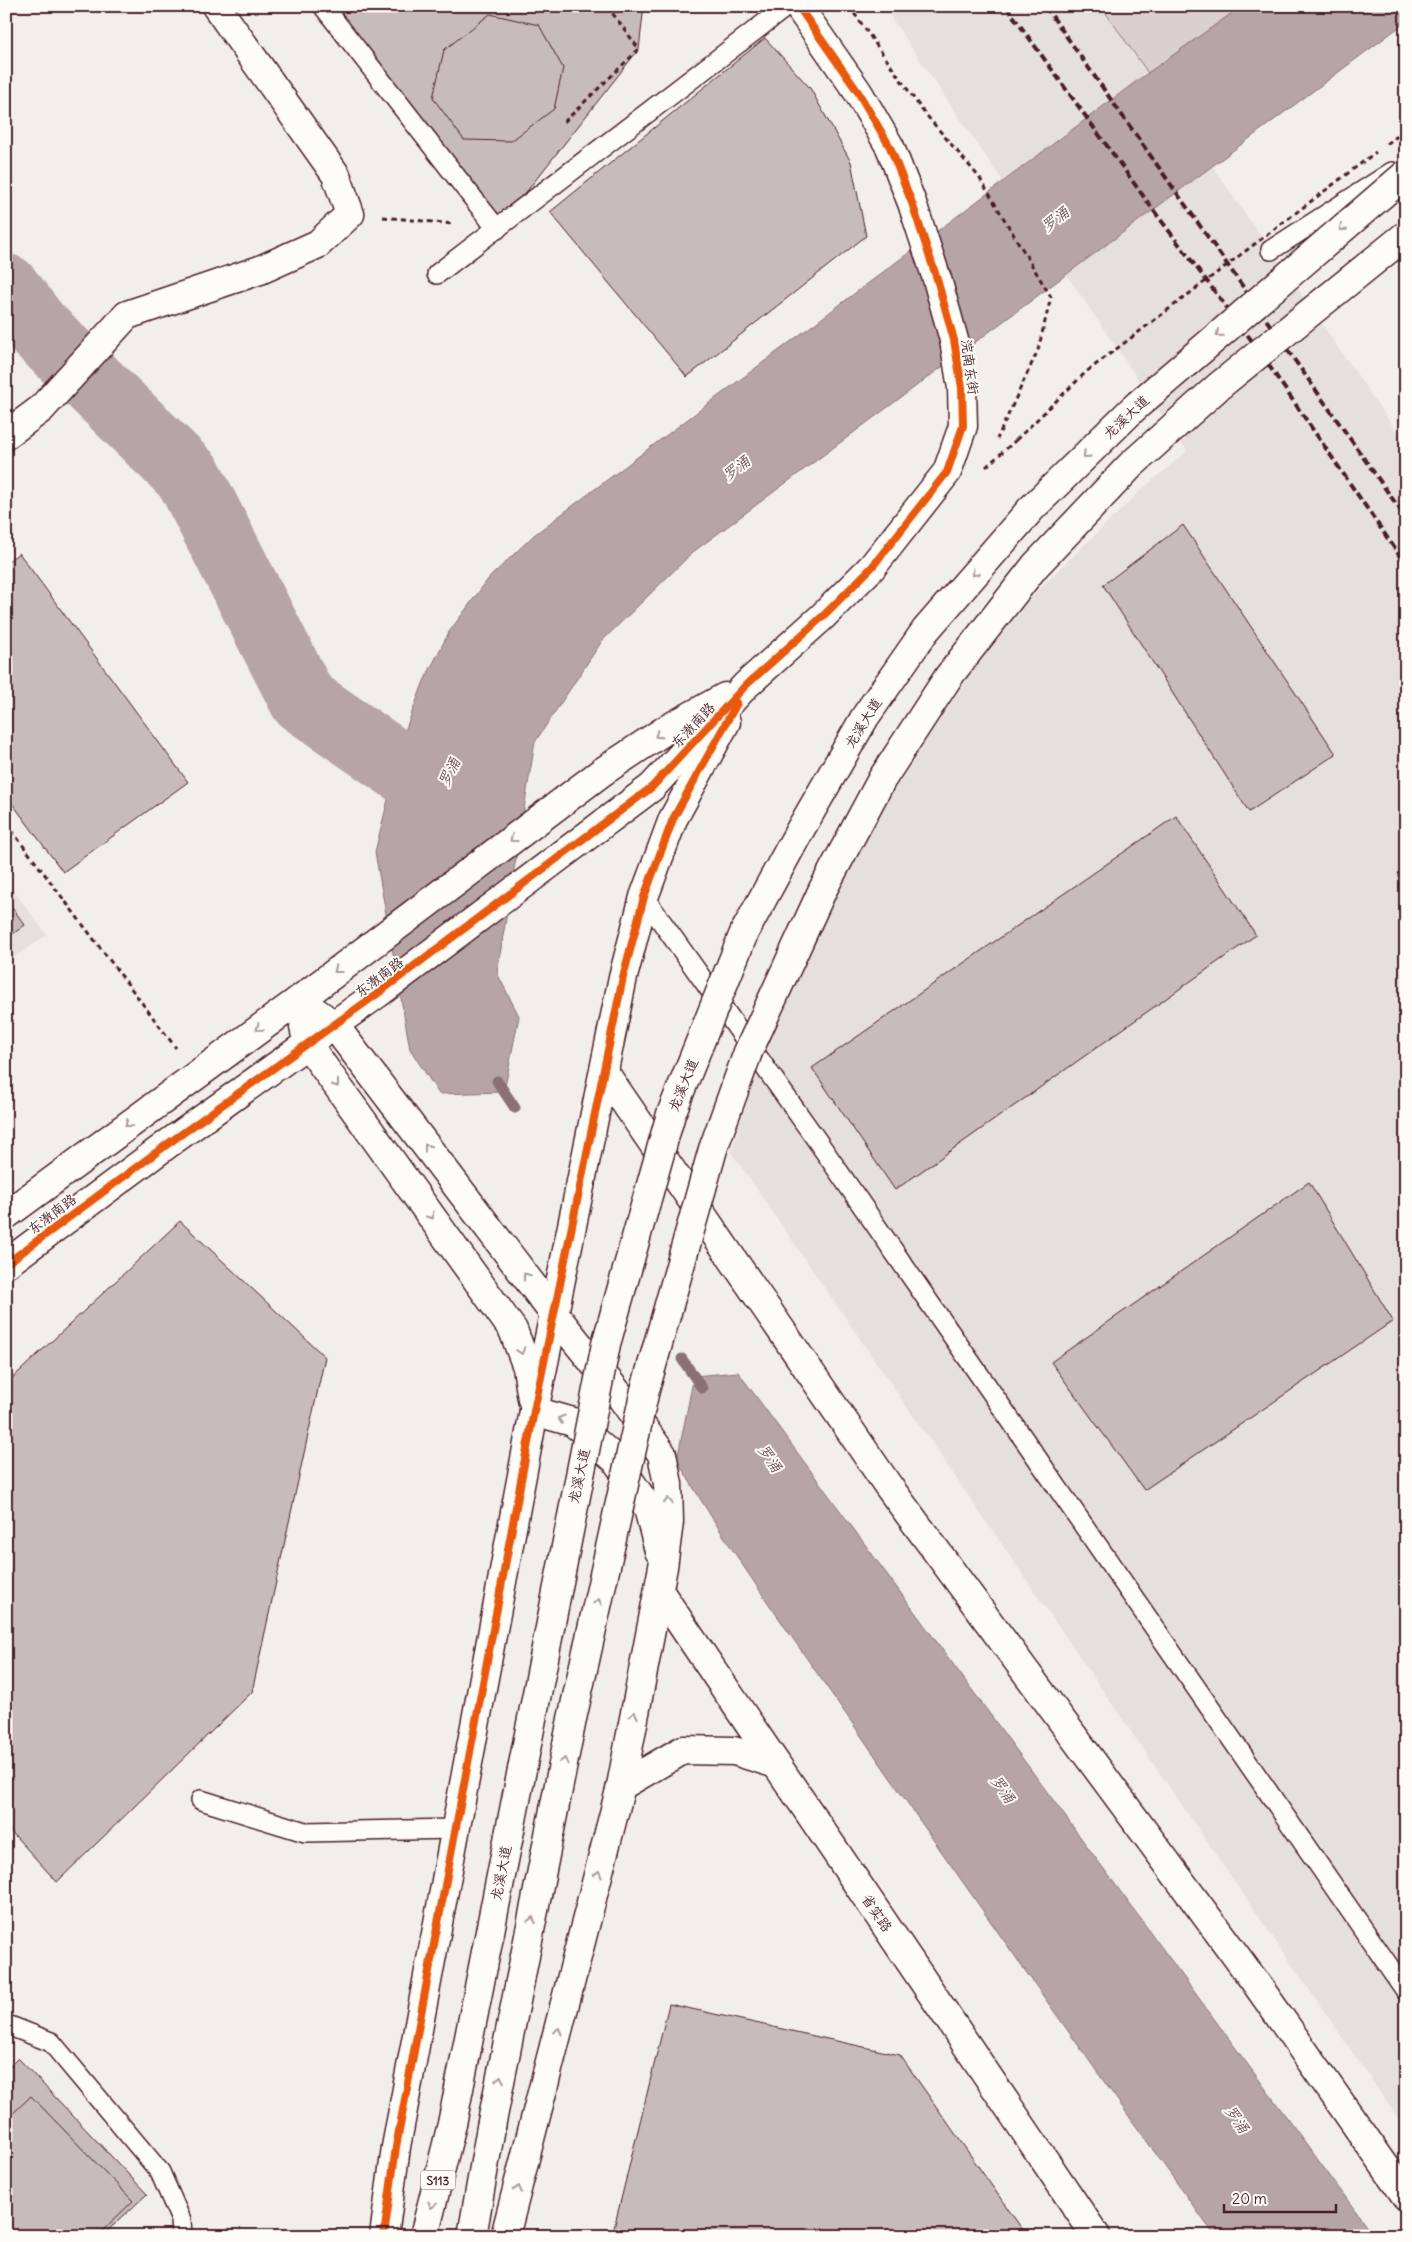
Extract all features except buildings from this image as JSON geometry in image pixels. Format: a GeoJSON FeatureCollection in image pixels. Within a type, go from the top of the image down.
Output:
{"type":"FeatureCollection","features":[{"type":"Feature","properties":{"kind":"street"},"geometry":{"type":"LineString","coordinates":[[6,435],[41,409],[127,315],[260,270],[318,244],[350,214],[336,175],[216,6]]}},
{"type":"Feature","properties":{"kind":"street","name":"浣南东街"},"geometry":{"type":"LineString","coordinates":[[746,685],[822,617],[872,567],[947,472],[963,426],[962,388],[954,340],[912,203],[886,139],[858,92],[798,6]]}},
{"type":"Feature","properties":{"kind":"street","name":"龙溪大道"},"geometry":{"type":"LineString","coordinates":[[424,2236],[452,2124],[606,1344],[671,1114],[744,933],[800,830],[865,718],[925,631],[1025,516],[1134,408],[1406,174]]}},
{"type":"Feature","properties":{"kind":"street"},"geometry":{"type":"LineString","coordinates":[[472,2236],[491,2127],[572,1719],[645,1390],[716,1140],[748,1052],[823,889],[882,779],[902,747],[949,676],[1035,566],[1131,465],[1219,386],[1406,236]]}},
{"type":"Feature","properties":{"kind":"street"},"geometry":{"type":"LineString","coordinates":[[384,2236],[396,2147],[534,1411],[623,977],[644,897],[673,819],[746,685]]}},
{"type":"Feature","properties":{"kind":"street","name":"东漖南路"},"geometry":{"type":"LineString","coordinates":[[6,1215],[299,1000],[602,772],[667,729],[746,685]]}},
{"type":"Feature","properties":{"kind":"street","name":"东漖南路"},"geometry":{"type":"LineString","coordinates":[[6,1264],[377,994],[652,786],[746,685]]}},
{"type":"Feature","properties":{"kind":"street"},"geometry":{"type":"LineString","coordinates":[[299,1000],[334,1025],[555,1315],[621,1397],[662,1454],[668,1484],[669,1522],[661,1579],[621,1786],[505,2236]]}},
{"type":"Feature","properties":{"kind":"street"},"geometry":{"type":"LineString","coordinates":[[299,1000],[308,1045],[514,1330],[527,1368],[534,1411]]}},
{"type":"Feature","properties":{"kind":"street"},"geometry":{"type":"LineString","coordinates":[[604,1072],[889,1487],[1253,1979],[1406,2196]]}},
{"type":"Feature","properties":{"kind":"street"},"geometry":{"type":"LineString","coordinates":[[534,1411],[573,1422],[616,1460],[648,1508],[661,1579]]}},
{"type":"Feature","properties":{"kind":"street","name":"省实路"},"geometry":{"type":"LineString","coordinates":[[661,1579],[776,1764],[1096,2236]]}},
{"type":"Feature","properties":{"kind":"street"},"geometry":{"type":"LineString","coordinates":[[621,1786],[683,1750],[734,1751],[776,1764]]}},
{"type":"Feature","properties":{"kind":"lane"},"geometry":{"type":"LineString","coordinates":[[323,6],[497,229]]}},
{"type":"Feature","properties":{"kind":"lane"},"geometry":{"type":"LineString","coordinates":[[437,274],[787,6]]}},
{"type":"Feature","properties":{"kind":"lane"},"geometry":{"type":"LineString","coordinates":[[1271,250],[1406,163]]}},
{"type":"Feature","properties":{"kind":"lane"},"geometry":{"type":"LineString","coordinates":[[644,897],[822,1147],[1406,1991]]}},
{"type":"Feature","properties":{"kind":"lane"},"geometry":{"type":"LineString","coordinates":[[201,1800],[306,1832],[456,1829]]}},
{"type":"Feature","properties":{"kind":"lane"},"geometry":{"type":"LineString","coordinates":[[6,2027],[10,2026],[51,2042],[160,2172],[181,2220],[182,2236]]}},
{"type":"Feature","properties":{"kind":"path"},"geometry":{"type":"LineString","coordinates":[[564,122],[639,49],[607,6]]}},
{"type":"Feature","properties":{"kind":"path"},"geometry":{"type":"LineString","coordinates":[[849,6],[922,110],[978,177],[1051,297]]}},
{"type":"Feature","properties":{"kind":"path"},"geometry":{"type":"LineString","coordinates":[[1016,440],[1086,372],[1396,137],[1406,135]]}},
{"type":"Feature","properties":{"kind":"path"},"geometry":{"type":"LineString","coordinates":[[350,214],[497,229]]}},
{"type":"Feature","properties":{"kind":"path"},"geometry":{"type":"LineString","coordinates":[[6,823],[196,1074]]}},
{"type":"Feature","properties":{"kind":"shaded area"},"geometry":{"type":"Polygon","coordinates":[[[883,6],[1101,6],[1406,445],[1406,2130],[731,1152],[765,1046],[837,887],[865,835],[930,735],[966,680],[1032,596],[1140,491],[1187,451],[883,6]]]}},
{"type":"Feature","properties":{"kind":"shaded area"},"geometry":{"type":"Polygon","coordinates":[[[1101,6],[1242,6],[1148,73],[1101,6]]]}},
{"type":"Feature","properties":{"kind":"shaded area"},"geometry":{"type":"Polygon","coordinates":[[[6,881],[47,935],[6,963],[6,881]]]}},
{"type":"Feature","properties":{"kind":"water"},"geometry":{"type":"Polygon","coordinates":[[[1242,6],[1406,6],[1406,22],[693,552],[602,641],[535,742],[497,973],[519,1016],[504,1092],[439,1094],[410,1049],[375,852],[405,731],[424,681],[449,632],[489,578],[534,535],[1138,80],[1242,6]]]}},
{"type":"Feature","properties":{"kind":"water"},"geometry":{"type":"Polygon","coordinates":[[[738,1372],[1374,2236],[1215,2236],[994,1927],[791,1637],[721,1532],[677,1460],[694,1376],[738,1372]]]}},
{"type":"Feature","properties":{"kind":"waterway"},"geometry":{"type":"LineString","coordinates":[[6,288],[36,327],[189,477],[303,700],[451,802]]}},
{"type":"Feature","properties":{"kind":"waterway","name":"罗涌"},"geometry":{"type":"LineString","coordinates":[[497,1081],[515,1108]]}},
{"type":"Feature","properties":{"kind":"waterway","name":"罗涌"},"geometry":{"type":"LineString","coordinates":[[682,1359],[702,1388]]}},
{"type":"Feature","properties":{"kind":"railway"},"geometry":{"type":"LineString","coordinates":[[1006,6],[1157,215],[1252,341],[1406,565]]}},
{"type":"Feature","properties":{"kind":"railway"},"geometry":{"type":"LineString","coordinates":[[1045,6],[1406,518]]}},
{"type":"Feature","properties":{"kind":"cycle path"},"geometry":{"type":"LineString","coordinates":[[6,1264],[169,1143],[377,994],[652,787],[746,685],[822,617],[872,567],[947,472],[963,426],[962,388],[954,340],[937,279],[912,203],[890,147],[858,92],[798,6]]}},
{"type":"Feature","properties":{"kind":"cycle path"},"geometry":{"type":"LineString","coordinates":[[384,2236],[396,2147],[534,1411],[623,977],[644,897],[673,819],[737,703]]}}]}
